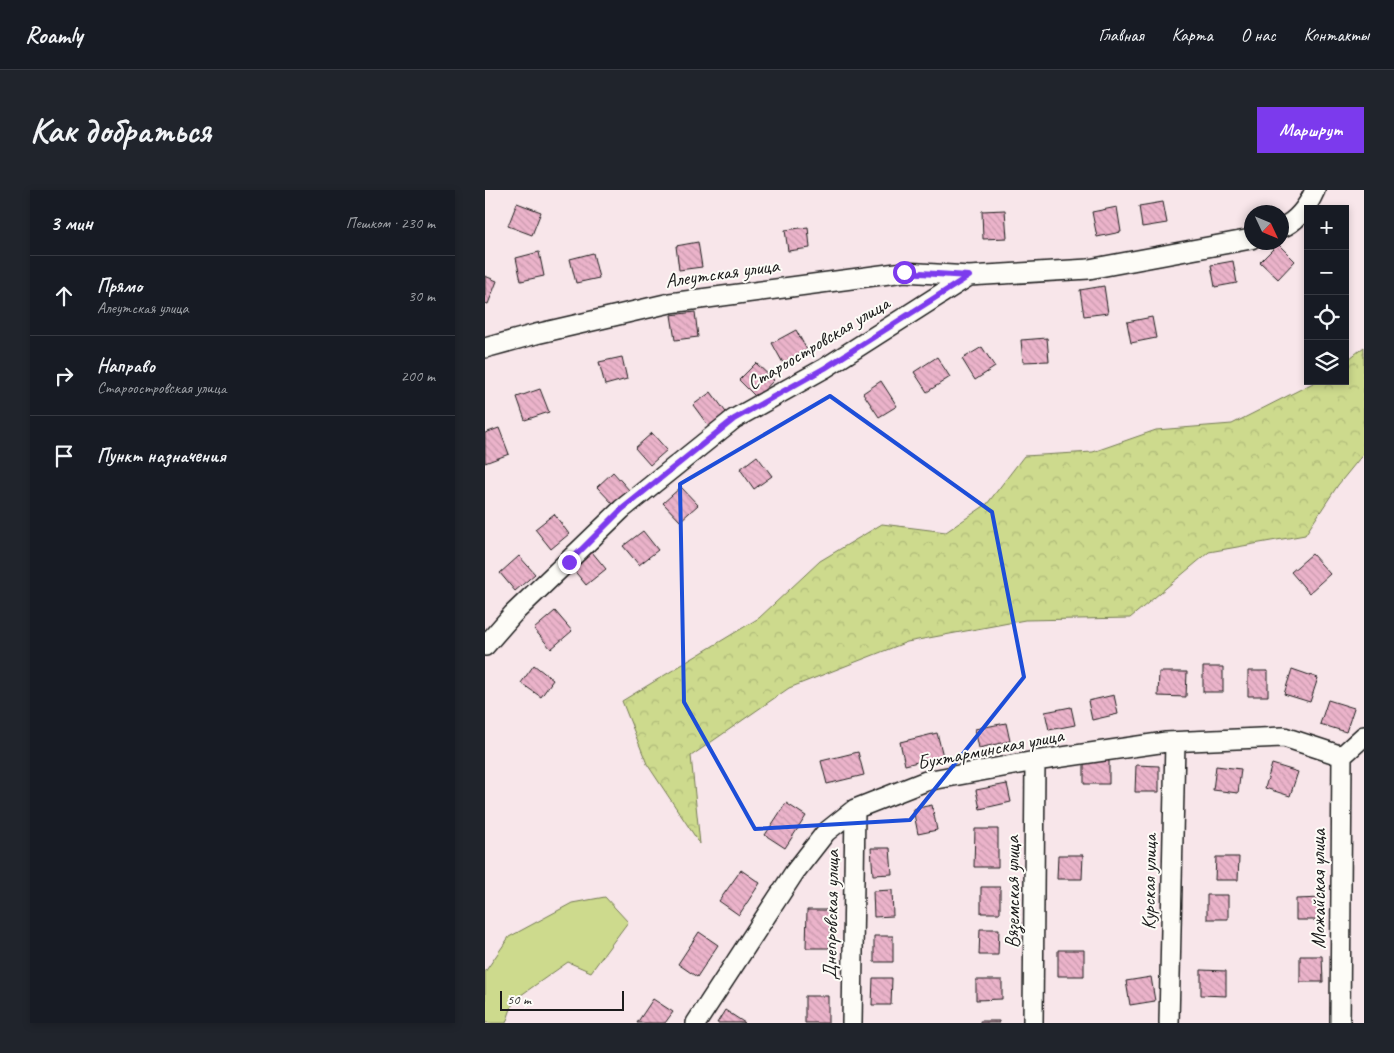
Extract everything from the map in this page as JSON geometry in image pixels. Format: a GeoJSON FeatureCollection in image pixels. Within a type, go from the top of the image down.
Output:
{"type":"FeatureCollection","features":[{"type":"Feature","properties":{"kind":"street"},"geometry":{"type":"LineString","coordinates":[[1289,225],[1309,205],[1315,190]]}},
{"type":"Feature","properties":{"kind":"street","name":"Староостровская улица"},"geometry":{"type":"LineString","coordinates":[[485,646],[513,614],[622,509],[734,419],[825,368],[969,276],[1089,269],[1244,240]]}},
{"type":"Feature","properties":{"kind":"street","name":"Алеутская улица"},"geometry":{"type":"LineString","coordinates":[[485,348],[536,334],[671,303],[904,272],[969,276]]}},
{"type":"Feature","properties":{"kind":"street"},"geometry":{"type":"LineString","coordinates":[[1341,756],[1364,736]]}},
{"type":"Feature","properties":{"kind":"street","name":"Бухтарминская улица"},"geometry":{"type":"LineString","coordinates":[[696,1023],[794,873],[826,832],[855,809],[926,782],[1035,761],[1165,742],[1285,737],[1341,756]]}},
{"type":"Feature","properties":{"kind":"street","name":"Курская улица"},"geometry":{"type":"LineString","coordinates":[[1169,1023],[1175,742]]}},
{"type":"Feature","properties":{"kind":"street","name":"Можайская улица"},"geometry":{"type":"LineString","coordinates":[[1340,1023],[1341,756]]}},
{"type":"Feature","properties":{"kind":"street","name":"Вяземская улица"},"geometry":{"type":"LineString","coordinates":[[1033,1023],[1035,761]]}},
{"type":"Feature","properties":{"kind":"street","name":"Днепровская улица"},"geometry":{"type":"LineString","coordinates":[[852,1023],[855,809]]}},
{"type":"Feature","properties":{"kind":"highlighted area"},"geometry":{"type":"Polygon","coordinates":[[[830,396],[992,512],[1024,677],[910,820],[755,829],[684,702],[680,484],[830,396]]]}},
{"type":"Feature","properties":{"kind":"green space"},"geometry":{"type":"Polygon","coordinates":[[[1364,347],[1364,453],[1338,485],[1305,535],[1209,552],[1130,618],[1025,620],[907,642],[789,688],[691,756],[700,844],[647,764],[622,701],[759,618],[820,561],[882,524],[946,532],[987,504],[1024,456],[1093,452],[1156,430],[1232,424],[1309,385],[1349,385],[1349,359],[1364,347]]]}},
{"type":"Feature","properties":{"kind":"green space"},"geometry":{"type":"Polygon","coordinates":[[[605,897],[628,922],[591,972],[568,962],[514,1000],[506,1023],[485,1023],[485,972],[509,937],[572,903],[605,897]]]}},
{"type":"Feature","properties":{"kind":"building"},"geometry":{"type":"Polygon","coordinates":[[[1163,202],[1167,223],[1142,227],[1139,206],[1163,202]]]}},
{"type":"Feature","properties":{"kind":"building"},"geometry":{"type":"Polygon","coordinates":[[[517,203],[541,212],[532,235],[508,226],[517,203]]]}},
{"type":"Feature","properties":{"kind":"building"},"geometry":{"type":"Polygon","coordinates":[[[1117,207],[1121,232],[1097,237],[1092,212],[1117,207]]]}},
{"type":"Feature","properties":{"kind":"building"},"geometry":{"type":"Polygon","coordinates":[[[1005,210],[1007,238],[983,239],[982,211],[1005,210]]]}},
{"type":"Feature","properties":{"kind":"building"},"geometry":{"type":"Polygon","coordinates":[[[808,227],[810,248],[788,251],[785,230],[808,227]]]}},
{"type":"Feature","properties":{"kind":"building"},"geometry":{"type":"Polygon","coordinates":[[[698,242],[702,267],[679,270],[676,246],[698,242]]]}},
{"type":"Feature","properties":{"kind":"building"},"geometry":{"type":"Polygon","coordinates":[[[1272,250],[1284,250],[1295,261],[1278,279],[1260,262],[1272,250]]]}},
{"type":"Feature","properties":{"kind":"building"},"geometry":{"type":"Polygon","coordinates":[[[539,252],[544,276],[521,281],[516,258],[539,252]]]}},
{"type":"Feature","properties":{"kind":"building"},"geometry":{"type":"Polygon","coordinates":[[[593,253],[599,278],[576,283],[570,259],[593,253]]]}},
{"type":"Feature","properties":{"kind":"building"},"geometry":{"type":"Polygon","coordinates":[[[1233,261],[1237,283],[1215,287],[1211,265],[1233,261]]]}},
{"type":"Feature","properties":{"kind":"building"},"geometry":{"type":"Polygon","coordinates":[[[485,276],[497,281],[488,304],[485,303],[485,276]]]}},
{"type":"Feature","properties":{"kind":"building"},"geometry":{"type":"Polygon","coordinates":[[[1104,286],[1108,313],[1084,316],[1080,290],[1104,286]]]}},
{"type":"Feature","properties":{"kind":"building"},"geometry":{"type":"Polygon","coordinates":[[[695,312],[698,337],[675,340],[671,315],[695,312]]]}},
{"type":"Feature","properties":{"kind":"building"},"geometry":{"type":"Polygon","coordinates":[[[1152,317],[1156,338],[1131,343],[1127,322],[1152,317]]]}},
{"type":"Feature","properties":{"kind":"building"},"geometry":{"type":"Polygon","coordinates":[[[796,330],[807,350],[783,363],[772,343],[796,330]]]}},
{"type":"Feature","properties":{"kind":"building"},"geometry":{"type":"Polygon","coordinates":[[[1047,338],[1049,361],[1023,362],[1021,340],[1047,338]]]}},
{"type":"Feature","properties":{"kind":"building"},"geometry":{"type":"Polygon","coordinates":[[[982,347],[995,367],[975,380],[962,359],[982,347]]]}},
{"type":"Feature","properties":{"kind":"building"},"geometry":{"type":"Polygon","coordinates":[[[622,357],[627,379],[605,385],[599,362],[622,357]]]}},
{"type":"Feature","properties":{"kind":"building"},"geometry":{"type":"Polygon","coordinates":[[[937,357],[950,377],[927,392],[914,372],[937,357]]]}},
{"type":"Feature","properties":{"kind":"building"},"geometry":{"type":"Polygon","coordinates":[[[756,363],[774,380],[757,398],[739,380],[756,363]]]}},
{"type":"Feature","properties":{"kind":"building"},"geometry":{"type":"Polygon","coordinates":[[[881,381],[897,406],[879,417],[863,393],[881,381]]]}},
{"type":"Feature","properties":{"kind":"building"},"geometry":{"type":"Polygon","coordinates":[[[540,389],[549,412],[525,420],[517,397],[540,389]]]}},
{"type":"Feature","properties":{"kind":"building"},"geometry":{"type":"Polygon","coordinates":[[[711,392],[728,415],[710,428],[693,405],[711,392]]]}},
{"type":"Feature","properties":{"kind":"building"},"geometry":{"type":"Polygon","coordinates":[[[499,428],[509,454],[485,463],[485,433],[499,428]]]}},
{"type":"Feature","properties":{"kind":"building"},"geometry":{"type":"Polygon","coordinates":[[[652,433],[667,450],[650,465],[635,448],[652,433]]]}},
{"type":"Feature","properties":{"kind":"building"},"geometry":{"type":"Polygon","coordinates":[[[757,456],[772,476],[754,489],[740,469],[757,456]]]}},
{"type":"Feature","properties":{"kind":"building"},"geometry":{"type":"Polygon","coordinates":[[[613,472],[630,491],[614,505],[597,487],[613,472]]]}},
{"type":"Feature","properties":{"kind":"building"},"geometry":{"type":"Polygon","coordinates":[[[681,487],[698,505],[680,521],[663,503],[681,487]]]}},
{"type":"Feature","properties":{"kind":"building"},"geometry":{"type":"Polygon","coordinates":[[[554,514],[569,534],[551,549],[535,529],[554,514]]]}},
{"type":"Feature","properties":{"kind":"building"},"geometry":{"type":"Polygon","coordinates":[[[643,531],[658,550],[639,565],[623,546],[643,531]]]}},
{"type":"Feature","properties":{"kind":"building"},"geometry":{"type":"Polygon","coordinates":[[[592,552],[606,569],[586,585],[572,568],[592,552]]]}},
{"type":"Feature","properties":{"kind":"building"},"geometry":{"type":"Polygon","coordinates":[[[1312,554],[1330,574],[1309,593],[1291,572],[1312,554]]]}},
{"type":"Feature","properties":{"kind":"building"},"geometry":{"type":"Polygon","coordinates":[[[519,556],[535,574],[515,591],[500,573],[519,556]]]}},
{"type":"Feature","properties":{"kind":"building"},"geometry":{"type":"Polygon","coordinates":[[[555,611],[572,631],[551,649],[534,629],[555,611]]]}},
{"type":"Feature","properties":{"kind":"building"},"geometry":{"type":"Polygon","coordinates":[[[534,665],[553,680],[541,697],[521,683],[534,665]]]}},
{"type":"Feature","properties":{"kind":"building"},"geometry":{"type":"Polygon","coordinates":[[[1203,667],[1223,667],[1223,692],[1203,692],[1203,667]]]}},
{"type":"Feature","properties":{"kind":"building"},"geometry":{"type":"Polygon","coordinates":[[[1292,669],[1318,678],[1310,702],[1284,694],[1292,669]]]}},
{"type":"Feature","properties":{"kind":"building"},"geometry":{"type":"Polygon","coordinates":[[[1248,671],[1268,671],[1268,696],[1248,696],[1248,671]]]}},
{"type":"Feature","properties":{"kind":"building"},"geometry":{"type":"Polygon","coordinates":[[[1159,672],[1187,672],[1186,697],[1158,696],[1159,672]]]}},
{"type":"Feature","properties":{"kind":"building"},"geometry":{"type":"Polygon","coordinates":[[[1114,695],[1118,714],[1092,720],[1088,701],[1114,695]]]}},
{"type":"Feature","properties":{"kind":"building"},"geometry":{"type":"Polygon","coordinates":[[[1328,700],[1354,708],[1346,732],[1320,724],[1328,700]]]}},
{"type":"Feature","properties":{"kind":"building"},"geometry":{"type":"Polygon","coordinates":[[[1071,707],[1075,725],[1049,730],[1045,712],[1071,707]]]}},
{"type":"Feature","properties":{"kind":"building"},"geometry":{"type":"Polygon","coordinates":[[[1006,723],[1010,741],[979,748],[975,729],[1006,723]]]}},
{"type":"Feature","properties":{"kind":"building"},"geometry":{"type":"Polygon","coordinates":[[[937,733],[943,756],[905,765],[900,742],[937,733]]]}},
{"type":"Feature","properties":{"kind":"building"},"geometry":{"type":"Polygon","coordinates":[[[858,752],[864,775],[827,784],[821,761],[858,752]]]}},
{"type":"Feature","properties":{"kind":"building"},"geometry":{"type":"Polygon","coordinates":[[[1084,760],[1109,760],[1109,784],[1084,784],[1084,760]]]}},
{"type":"Feature","properties":{"kind":"building"},"geometry":{"type":"Polygon","coordinates":[[[1272,764],[1298,772],[1290,796],[1265,788],[1272,764]]]}},
{"type":"Feature","properties":{"kind":"building"},"geometry":{"type":"Polygon","coordinates":[[[1136,765],[1159,766],[1159,792],[1135,792],[1136,765]]]}},
{"type":"Feature","properties":{"kind":"building"},"geometry":{"type":"Polygon","coordinates":[[[1216,766],[1241,769],[1238,793],[1213,790],[1216,766]]]}},
{"type":"Feature","properties":{"kind":"building"},"geometry":{"type":"Polygon","coordinates":[[[1007,784],[1011,802],[980,809],[976,790],[1007,784]]]}},
{"type":"Feature","properties":{"kind":"building"},"geometry":{"type":"Polygon","coordinates":[[[786,803],[806,816],[785,848],[765,835],[786,803]]]}},
{"type":"Feature","properties":{"kind":"building"},"geometry":{"type":"Polygon","coordinates":[[[932,805],[937,830],[918,834],[913,809],[932,805]]]}},
{"type":"Feature","properties":{"kind":"building"},"geometry":{"type":"Polygon","coordinates":[[[975,829],[998,829],[998,867],[974,867],[975,829]]]}},
{"type":"Feature","properties":{"kind":"building"},"geometry":{"type":"Polygon","coordinates":[[[871,848],[890,848],[892,874],[873,875],[871,848]]]}},
{"type":"Feature","properties":{"kind":"building"},"geometry":{"type":"Polygon","coordinates":[[[1058,855],[1083,855],[1082,879],[1057,879],[1058,855]]]}},
{"type":"Feature","properties":{"kind":"building"},"geometry":{"type":"Polygon","coordinates":[[[1216,857],[1239,857],[1238,880],[1215,880],[1216,857]]]}},
{"type":"Feature","properties":{"kind":"building"},"geometry":{"type":"Polygon","coordinates":[[[741,870],[760,883],[739,915],[719,901],[741,870]]]}},
{"type":"Feature","properties":{"kind":"building"},"geometry":{"type":"Polygon","coordinates":[[[981,887],[1000,887],[1000,913],[981,913],[981,887]]]}},
{"type":"Feature","properties":{"kind":"building"},"geometry":{"type":"Polygon","coordinates":[[[892,890],[893,916],[874,917],[873,891],[892,890]]]}},
{"type":"Feature","properties":{"kind":"building"},"geometry":{"type":"Polygon","coordinates":[[[1207,895],[1228,895],[1228,919],[1207,919],[1207,895]]]}},
{"type":"Feature","properties":{"kind":"building"},"geometry":{"type":"Polygon","coordinates":[[[1323,898],[1323,920],[1296,920],[1296,899],[1323,898]]]}},
{"type":"Feature","properties":{"kind":"building"},"geometry":{"type":"Polygon","coordinates":[[[807,910],[830,910],[830,948],[806,948],[807,910]]]}},
{"type":"Feature","properties":{"kind":"building"},"geometry":{"type":"Polygon","coordinates":[[[980,929],[999,929],[998,955],[979,955],[980,929]]]}},
{"type":"Feature","properties":{"kind":"building"},"geometry":{"type":"Polygon","coordinates":[[[699,932],[718,945],[697,977],[678,964],[699,932]]]}},
{"type":"Feature","properties":{"kind":"building"},"geometry":{"type":"Polygon","coordinates":[[[874,936],[893,936],[893,962],[874,962],[874,936]]]}},
{"type":"Feature","properties":{"kind":"building"},"geometry":{"type":"Polygon","coordinates":[[[1058,950],[1084,950],[1084,976],[1058,976],[1058,950]]]}},
{"type":"Feature","properties":{"kind":"building"},"geometry":{"type":"Polygon","coordinates":[[[1300,956],[1322,956],[1323,982],[1300,982],[1300,956]]]}},
{"type":"Feature","properties":{"kind":"building"},"geometry":{"type":"Polygon","coordinates":[[[1201,970],[1226,971],[1226,996],[1201,995],[1201,970]]]}},
{"type":"Feature","properties":{"kind":"building"},"geometry":{"type":"Polygon","coordinates":[[[1151,977],[1155,1001],[1130,1005],[1126,981],[1151,977]]]}},
{"type":"Feature","properties":{"kind":"building"},"geometry":{"type":"Polygon","coordinates":[[[873,978],[892,978],[891,1005],[872,1005],[873,978]]]}},
{"type":"Feature","properties":{"kind":"building"},"geometry":{"type":"Polygon","coordinates":[[[976,980],[1002,980],[1002,999],[976,1000],[976,980]]]}},
{"type":"Feature","properties":{"kind":"building"},"geometry":{"type":"Polygon","coordinates":[[[805,996],[828,996],[828,1023],[805,1023],[805,996]]]}},
{"type":"Feature","properties":{"kind":"building"},"geometry":{"type":"Polygon","coordinates":[[[653,999],[673,1012],[665,1023],[637,1023],[653,999]]]}},
{"type":"Feature","properties":{"kind":"building"},"geometry":{"type":"Polygon","coordinates":[[[725,1010],[745,1023],[717,1023],[725,1010]]]}},
{"type":"Feature","properties":{"kind":"building"},"geometry":{"type":"Polygon","coordinates":[[[980,1021],[999,1021],[999,1023],[980,1023],[980,1021]]]}},
{"type":"Feature","properties":{"kind":"route"},"geometry":{"type":"LineString","coordinates":[[569,562],[622,509],[734,419],[825,368],[969,276],[904,272]]}}]}
